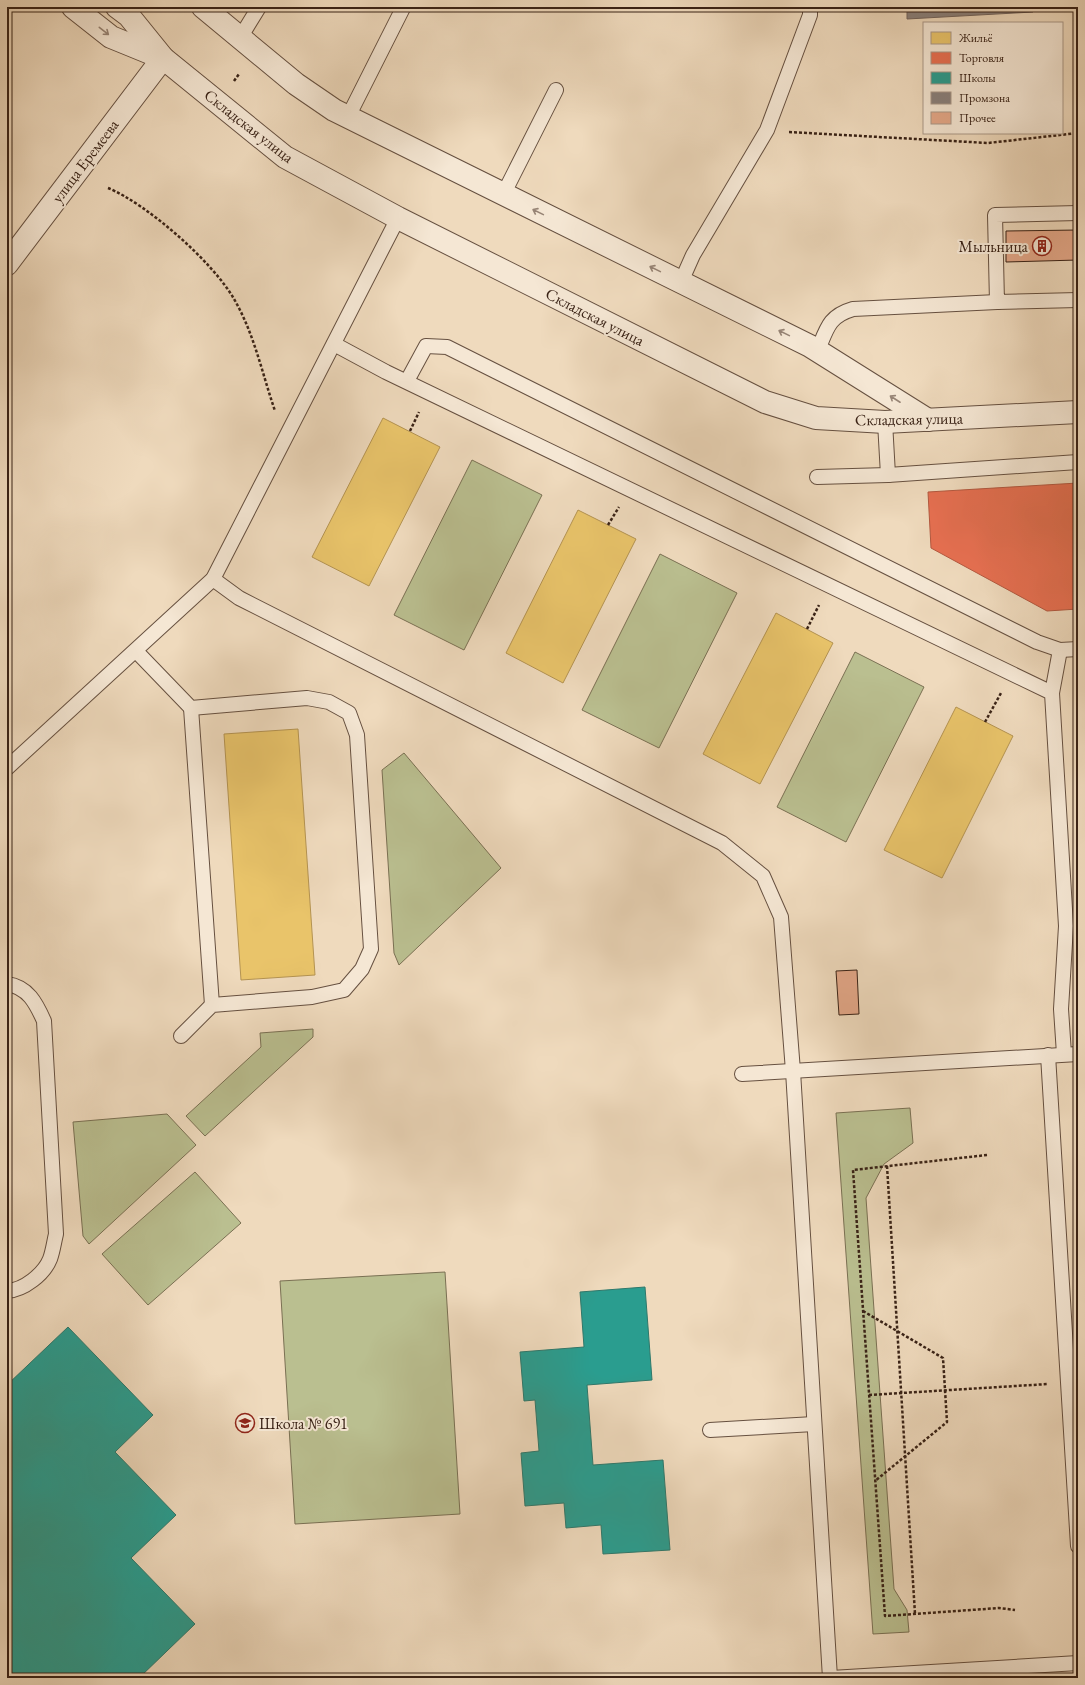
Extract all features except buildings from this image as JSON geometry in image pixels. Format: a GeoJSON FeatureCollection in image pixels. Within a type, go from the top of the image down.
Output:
{"type":"FeatureCollection","features":[{"type":"Feature","properties":{"kind":"street","name":"Складская улица"},"geometry":{"type":"LineString","coordinates":[[73,7],[111,37],[163,58]]}},
{"type":"Feature","properties":{"kind":"street","name":"Складская улица"},"geometry":{"type":"LineString","coordinates":[[117,7],[128,16],[163,58],[285,157],[398,218],[766,402],[816,418],[885,422],[1078,412]]}},
{"type":"Feature","properties":{"kind":"street"},"geometry":{"type":"LineString","coordinates":[[203,7],[296,84],[334,110],[502,195],[818,350],[928,420]]}},
{"type":"Feature","properties":{"kind":"street","name":"улица Еремеева"},"geometry":{"type":"LineString","coordinates":[[7,264],[163,58]]}},
{"type":"Feature","properties":{"kind":"lane"},"geometry":{"type":"LineString","coordinates":[[240,38],[259,7]]}},
{"type":"Feature","properties":{"kind":"lane"},"geometry":{"type":"LineString","coordinates":[[681,282],[693,255],[767,130],[810,15],[810,7]]}},
{"type":"Feature","properties":{"kind":"lane"},"geometry":{"type":"LineString","coordinates":[[348,117],[403,8]]}},
{"type":"Feature","properties":{"kind":"lane"},"geometry":{"type":"LineString","coordinates":[[502,195],[556,90]]}},
{"type":"Feature","properties":{"kind":"lane"},"geometry":{"type":"LineString","coordinates":[[997,302],[995,215],[1078,213]]}},
{"type":"Feature","properties":{"kind":"lane"},"geometry":{"type":"LineString","coordinates":[[7,768],[213,579],[398,218]]}},
{"type":"Feature","properties":{"kind":"lane"},"geometry":{"type":"LineString","coordinates":[[818,350],[829,324],[840,313],[853,309],[997,302],[1078,300]]}},
{"type":"Feature","properties":{"kind":"lane"},"geometry":{"type":"LineString","coordinates":[[334,344],[407,381],[1052,692]]}},
{"type":"Feature","properties":{"kind":"lane"},"geometry":{"type":"LineString","coordinates":[[407,381],[426,346],[447,347],[1037,642],[1060,650],[1078,649]]}},
{"type":"Feature","properties":{"kind":"lane"},"geometry":{"type":"LineString","coordinates":[[885,422],[888,475]]}},
{"type":"Feature","properties":{"kind":"lane"},"geometry":{"type":"LineString","coordinates":[[817,477],[888,475],[1078,462]]}},
{"type":"Feature","properties":{"kind":"lane"},"geometry":{"type":"LineString","coordinates":[[213,579],[239,598],[722,842],[763,876],[781,917],[793,1071],[830,1678],[1078,1663]]}},
{"type":"Feature","properties":{"kind":"lane"},"geometry":{"type":"LineString","coordinates":[[1060,650],[1052,692],[1066,926],[1061,1009],[1064,1054]]}},
{"type":"Feature","properties":{"kind":"lane"},"geometry":{"type":"LineString","coordinates":[[136,651],[191,708],[212,1004]]}},
{"type":"Feature","properties":{"kind":"lane"},"geometry":{"type":"LineString","coordinates":[[181,1036],[212,1004],[312,997],[344,990],[362,969],[371,949],[357,735],[349,713],[329,702],[307,698],[191,708]]}},
{"type":"Feature","properties":{"kind":"lane"},"geometry":{"type":"LineString","coordinates":[[7,984],[18,986],[35,1001],[44,1021],[56,1234],[50,1259],[36,1278],[12,1291],[7,1291]]}},
{"type":"Feature","properties":{"kind":"lane"},"geometry":{"type":"LineString","coordinates":[[742,1074],[1078,1054]]}},
{"type":"Feature","properties":{"kind":"lane"},"geometry":{"type":"LineString","coordinates":[[1048,1055],[1078,1546]]}},
{"type":"Feature","properties":{"kind":"lane"},"geometry":{"type":"LineString","coordinates":[[710,1430],[814,1424]]}},
{"type":"Feature","properties":{"kind":"path"},"geometry":{"type":"LineString","coordinates":[[234,81],[239,74]]}},
{"type":"Feature","properties":{"kind":"path"},"geometry":{"type":"LineString","coordinates":[[767,130],[988,144],[1078,133]]}},
{"type":"Feature","properties":{"kind":"path"},"geometry":{"type":"LineString","coordinates":[[108,188],[123,194],[176,234],[206,263],[234,298],[252,338],[285,440]]}},
{"type":"Feature","properties":{"kind":"path"},"geometry":{"type":"LineString","coordinates":[[410,431],[420,410]]}},
{"type":"Feature","properties":{"kind":"path"},"geometry":{"type":"LineString","coordinates":[[608,525],[619,507]]}},
{"type":"Feature","properties":{"kind":"path"},"geometry":{"type":"LineString","coordinates":[[807,630],[819,604]]}},
{"type":"Feature","properties":{"kind":"path"},"geometry":{"type":"LineString","coordinates":[[985,722],[1001,693]]}},
{"type":"Feature","properties":{"kind":"path"},"geometry":{"type":"LineString","coordinates":[[987,1155],[853,1170],[885,1616],[999,1608],[1015,1610]]}},
{"type":"Feature","properties":{"kind":"path"},"geometry":{"type":"LineString","coordinates":[[887,1166],[915,1614]]}},
{"type":"Feature","properties":{"kind":"path"},"geometry":{"type":"LineString","coordinates":[[863,1310],[943,1358],[947,1422],[875,1481]]}},
{"type":"Feature","properties":{"kind":"path"},"geometry":{"type":"LineString","coordinates":[[869,1394],[1068,1383]]}},
{"type":"Feature","properties":{"kind":"green space"},"geometry":{"type":"Polygon","coordinates":[[[472,460],[542,495],[464,650],[394,615],[472,460]]]}},
{"type":"Feature","properties":{"kind":"green space"},"geometry":{"type":"Polygon","coordinates":[[[660,554],[737,593],[659,748],[582,710],[660,554]]]}},
{"type":"Feature","properties":{"kind":"green space"},"geometry":{"type":"Polygon","coordinates":[[[855,652],[924,687],[846,842],[777,807],[855,652]]]}},
{"type":"Feature","properties":{"kind":"green space"},"geometry":{"type":"Polygon","coordinates":[[[404,753],[501,868],[399,965],[394,953],[382,770],[404,753]]]}},
{"type":"Feature","properties":{"kind":"green space"},"geometry":{"type":"Polygon","coordinates":[[[313,1029],[313,1037],[205,1136],[186,1116],[261,1047],[260,1033],[313,1029]]]}},
{"type":"Feature","properties":{"kind":"green space"},"geometry":{"type":"Polygon","coordinates":[[[910,1108],[913,1143],[884,1164],[866,1198],[894,1589],[907,1610],[909,1632],[873,1634],[836,1113],[910,1108]]]}},
{"type":"Feature","properties":{"kind":"green space"},"geometry":{"type":"Polygon","coordinates":[[[167,1114],[196,1145],[89,1244],[83,1236],[73,1122],[167,1114]]]}},
{"type":"Feature","properties":{"kind":"green space"},"geometry":{"type":"Polygon","coordinates":[[[195,1172],[241,1223],[148,1305],[102,1254],[195,1172]]]}},
{"type":"Feature","properties":{"kind":"green space"},"geometry":{"type":"Polygon","coordinates":[[[445,1272],[460,1514],[295,1524],[280,1281],[445,1272]]]}},
{"type":"Feature","properties":{"kind":"place","name":"Мыльница"},"geometry":{"type":"Point","coordinates":[1042,246]}},
{"type":"Feature","properties":{"kind":"place","name":"Школа № 691"},"geometry":{"type":"Point","coordinates":[245,1423]}}]}
